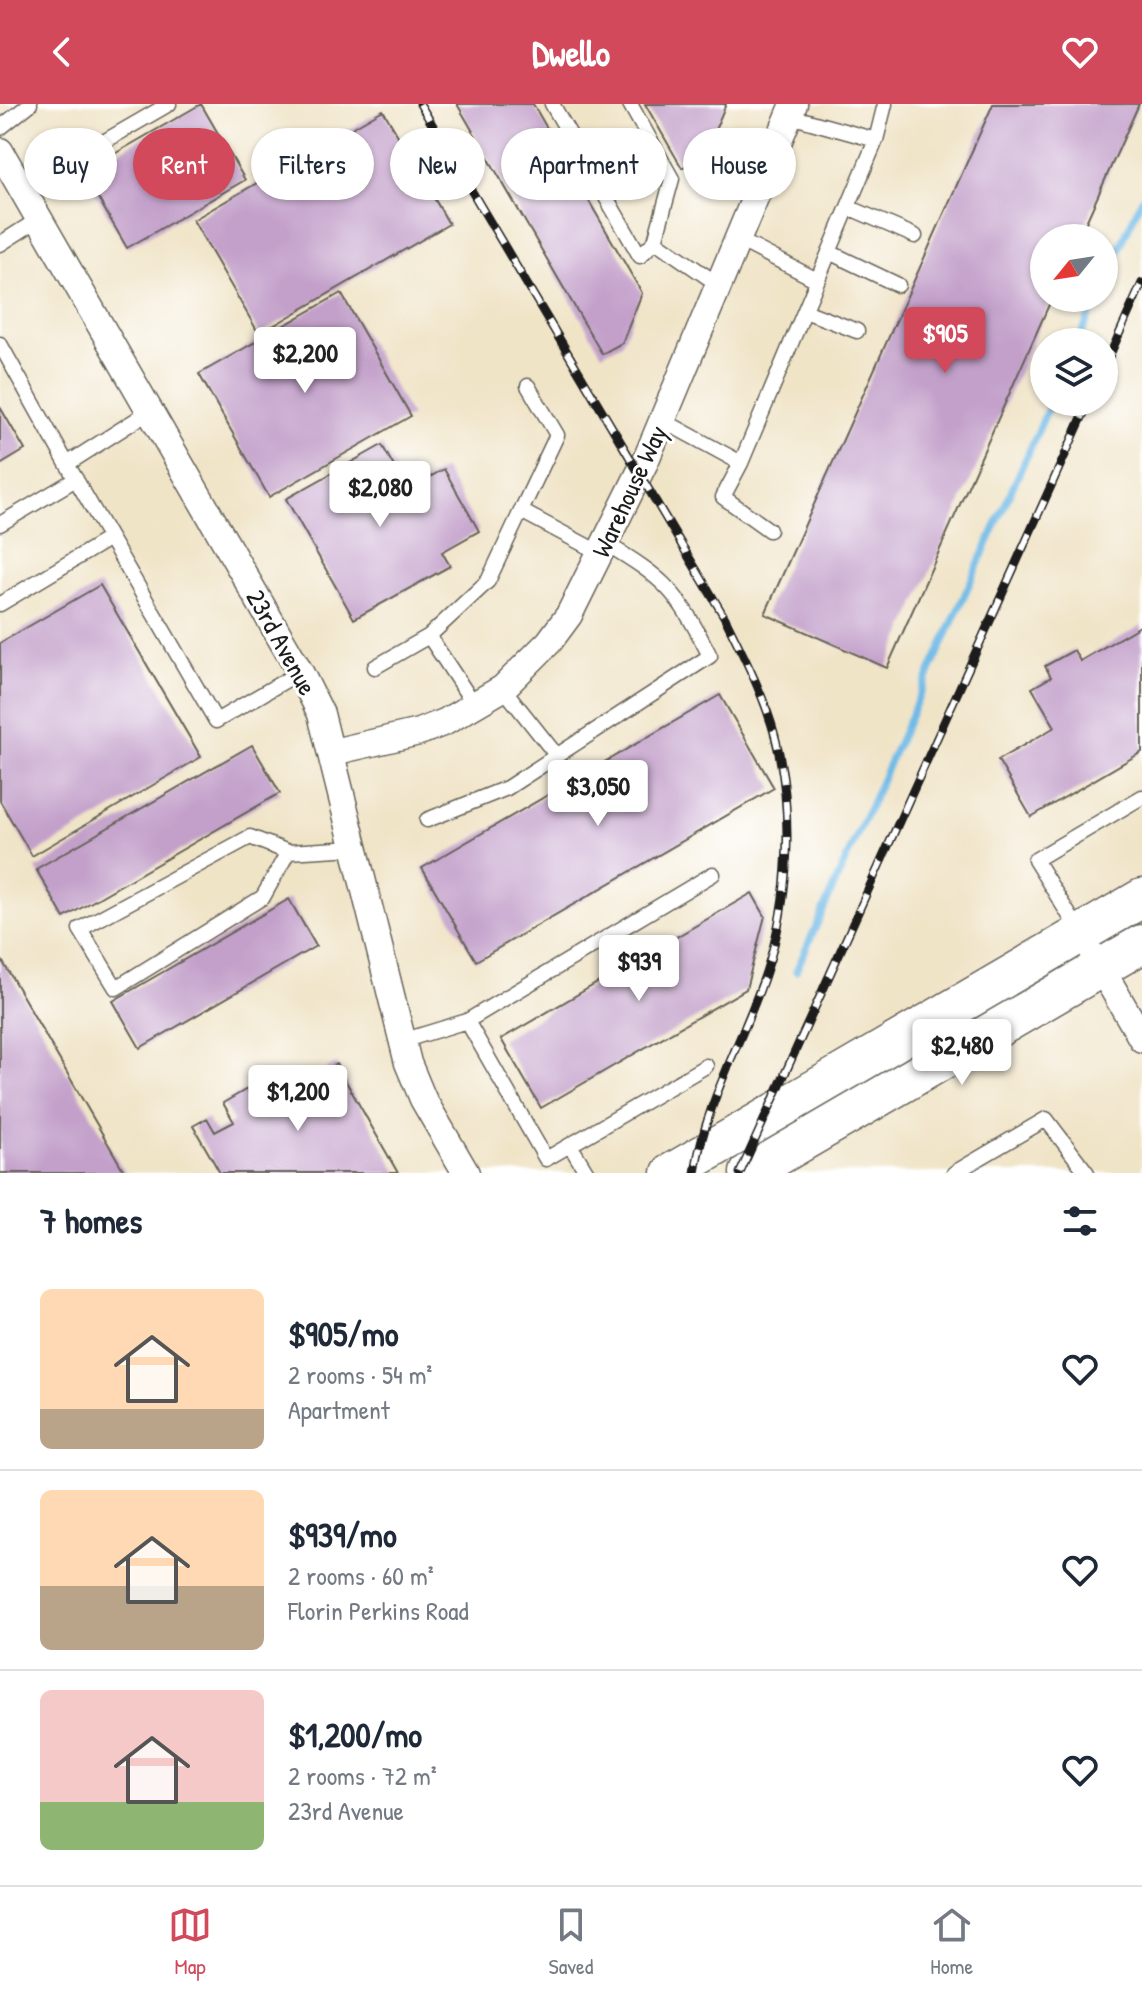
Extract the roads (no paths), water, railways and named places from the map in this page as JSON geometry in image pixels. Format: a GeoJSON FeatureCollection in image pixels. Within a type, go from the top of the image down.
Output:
{"type":"FeatureCollection","features":[{"type":"Feature","properties":{"kind":"main road"},"geometry":{"type":"LineString","coordinates":[[671,1173],[1142,898]]}},
{"type":"Feature","properties":{"kind":"main road"},"geometry":{"type":"LineString","coordinates":[[749,1173],[1142,944]]}},
{"type":"Feature","properties":{"kind":"street","name":"Warehouse Way"},"geometry":{"type":"LineString","coordinates":[[333,752],[419,732],[475,706],[503,688],[549,642],[569,615],[662,420],[792,110]]}},
{"type":"Feature","properties":{"kind":"street","name":"23rd Avenue"},"geometry":{"type":"LineString","coordinates":[[0,151],[300,672],[321,714],[333,752],[402,1041],[423,1099],[466,1173]]}},
{"type":"Feature","properties":{"kind":"street"},"geometry":{"type":"LineString","coordinates":[[1081,934],[1141,1036]]}},
{"type":"Feature","properties":{"kind":"lane"},"geometry":{"type":"LineString","coordinates":[[0,128],[30,104]]}},
{"type":"Feature","properties":{"kind":"lane"},"geometry":{"type":"LineString","coordinates":[[22,189],[169,104]]}},
{"type":"Feature","properties":{"kind":"lane"},"geometry":{"type":"LineString","coordinates":[[552,104],[640,256],[655,241],[672,179],[630,104]]}},
{"type":"Feature","properties":{"kind":"lane"},"geometry":{"type":"LineString","coordinates":[[769,530],[723,497],[741,463],[876,140],[885,104]]}},
{"type":"Feature","properties":{"kind":"lane"},"geometry":{"type":"LineString","coordinates":[[792,110],[876,140]]}},
{"type":"Feature","properties":{"kind":"lane"},"geometry":{"type":"LineString","coordinates":[[848,207],[915,236]]}},
{"type":"Feature","properties":{"kind":"lane"},"geometry":{"type":"LineString","coordinates":[[0,244],[39,219]]}},
{"type":"Feature","properties":{"kind":"lane"},"geometry":{"type":"LineString","coordinates":[[739,240],[817,280]]}},
{"type":"Feature","properties":{"kind":"lane"},"geometry":{"type":"LineString","coordinates":[[655,241],[719,285]]}},
{"type":"Feature","properties":{"kind":"lane"},"geometry":{"type":"LineString","coordinates":[[829,252],[898,285]]}},
{"type":"Feature","properties":{"kind":"lane"},"geometry":{"type":"LineString","coordinates":[[805,311],[857,331]]}},
{"type":"Feature","properties":{"kind":"lane"},"geometry":{"type":"LineString","coordinates":[[0,344],[216,721],[300,672]]}},
{"type":"Feature","properties":{"kind":"lane"},"geometry":{"type":"LineString","coordinates":[[375,667],[429,636],[488,581],[557,435],[528,386]]}},
{"type":"Feature","properties":{"kind":"lane"},"geometry":{"type":"LineString","coordinates":[[67,464],[150,411]]}},
{"type":"Feature","properties":{"kind":"lane"},"geometry":{"type":"LineString","coordinates":[[662,420],[741,463]]}},
{"type":"Feature","properties":{"kind":"lane"},"geometry":{"type":"LineString","coordinates":[[0,524],[76,479]]}},
{"type":"Feature","properties":{"kind":"lane"},"geometry":{"type":"LineString","coordinates":[[427,820],[507,788],[710,656],[686,607],[656,573],[521,511]]}},
{"type":"Feature","properties":{"kind":"lane"},"geometry":{"type":"LineString","coordinates":[[0,604],[110,538]]}},
{"type":"Feature","properties":{"kind":"lane"},"geometry":{"type":"LineString","coordinates":[[429,636],[475,706]]}},
{"type":"Feature","properties":{"kind":"lane"},"geometry":{"type":"LineString","coordinates":[[503,688],[557,756]]}},
{"type":"Feature","properties":{"kind":"lane"},"geometry":{"type":"LineString","coordinates":[[1081,934],[1035,860],[1142,797]]}},
{"type":"Feature","properties":{"kind":"lane"},"geometry":{"type":"LineString","coordinates":[[288,852],[263,897],[116,988],[80,929],[250,837],[288,852],[355,848]]}},
{"type":"Feature","properties":{"kind":"lane"},"geometry":{"type":"LineString","coordinates":[[402,1041],[467,1021],[713,874]]}},
{"type":"Feature","properties":{"kind":"lane"},"geometry":{"type":"LineString","coordinates":[[467,1021],[546,1159],[706,1066]]}},
{"type":"Feature","properties":{"kind":"lane"},"geometry":{"type":"LineString","coordinates":[[954,1173],[1046,1119],[1087,1173]]}},
{"type":"Feature","properties":{"kind":"lane"},"geometry":{"type":"LineString","coordinates":[[570,1145],[587,1173]]}},
{"type":"Feature","properties":{"kind":"waterway"},"geometry":{"type":"LineString","coordinates":[[1118,252],[1142,198]]}},
{"type":"Feature","properties":{"kind":"waterway"},"geometry":{"type":"LineString","coordinates":[[1084,328],[1091,312]]}},
{"type":"Feature","properties":{"kind":"waterway"},"geometry":{"type":"LineString","coordinates":[[796,971],[1045,416]]}},
{"type":"Feature","properties":{"kind":"railway"},"geometry":{"type":"LineString","coordinates":[[420,104],[725,618],[759,691],[775,736],[787,824],[780,915],[766,972],[707,1121],[695,1173]]}},
{"type":"Feature","properties":{"kind":"railway"},"geometry":{"type":"LineString","coordinates":[[1118,337],[1142,283]]}},
{"type":"Feature","properties":{"kind":"railway"},"geometry":{"type":"LineString","coordinates":[[740,1173],[1083,416]]}}]}
